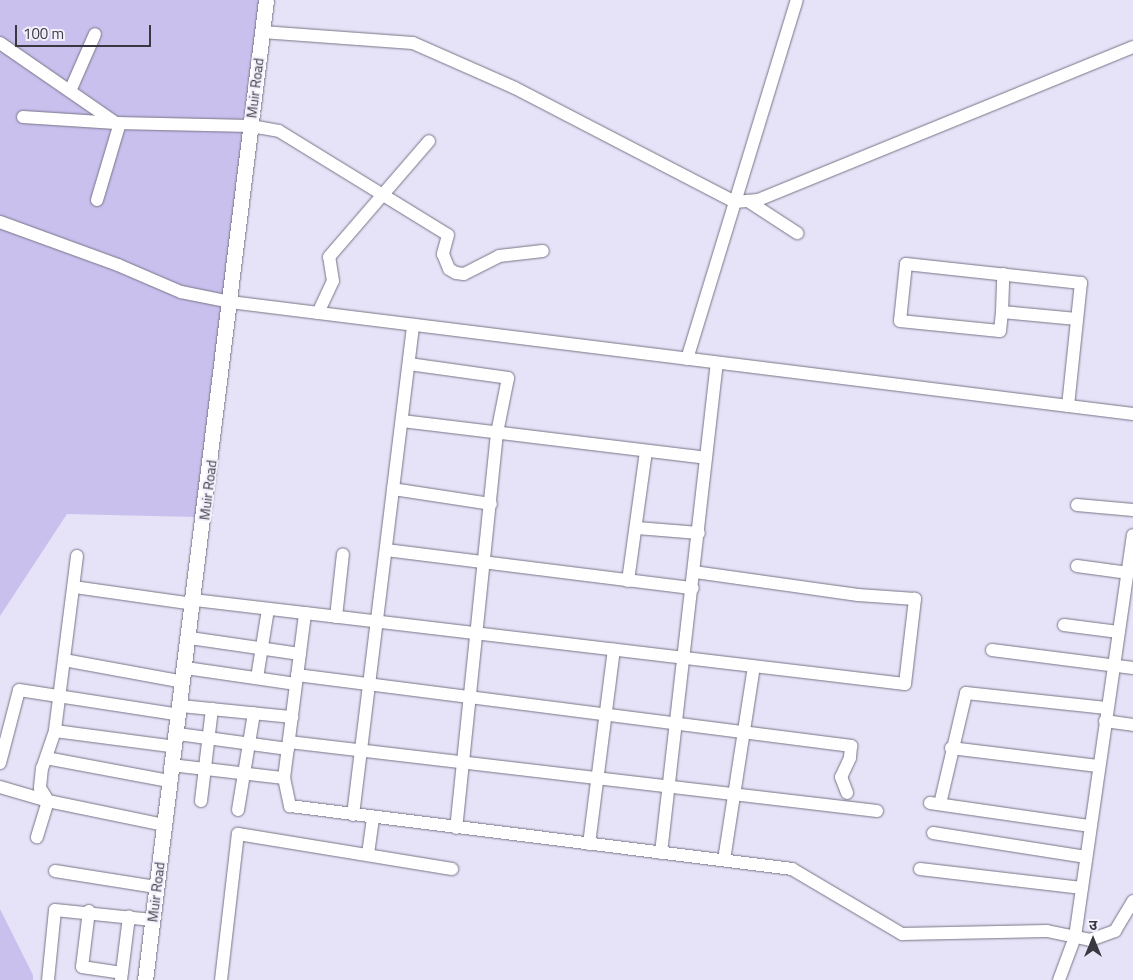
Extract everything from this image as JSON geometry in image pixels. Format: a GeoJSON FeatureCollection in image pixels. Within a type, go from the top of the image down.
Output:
{"type":"FeatureCollection","features":[{"type":"Feature","properties":{"kind":"main road","name":"Muir Road"},"geometry":{"type":"LineString","coordinates":[[146,980],[171,765],[177,740],[190,638],[266,0]]}},
{"type":"Feature","properties":{"kind":"street"},"geometry":{"type":"LineString","coordinates":[[687,359],[797,0]]}},
{"type":"Feature","properties":{"kind":"street"},"geometry":{"type":"LineString","coordinates":[[262,32],[413,43],[515,88],[735,202],[758,200],[1133,47]]}},
{"type":"Feature","properties":{"kind":"street"},"geometry":{"type":"LineString","coordinates":[[70,91],[95,34]]}},
{"type":"Feature","properties":{"kind":"street"},"geometry":{"type":"LineString","coordinates":[[0,43],[118,123]]}},
{"type":"Feature","properties":{"kind":"street"},"geometry":{"type":"LineString","coordinates":[[23,117],[118,123],[251,126],[279,131],[448,235],[443,254],[449,270],[464,274],[499,256],[543,251]]}},
{"type":"Feature","properties":{"kind":"street"},"geometry":{"type":"LineString","coordinates":[[97,200],[118,123]]}},
{"type":"Feature","properties":{"kind":"street"},"geometry":{"type":"LineString","coordinates":[[318,313],[333,281],[329,257],[429,141]]}},
{"type":"Feature","properties":{"kind":"street"},"geometry":{"type":"LineString","coordinates":[[748,201],[797,233]]}},
{"type":"Feature","properties":{"kind":"street"},"geometry":{"type":"LineString","coordinates":[[0,222],[118,265],[181,292],[230,302],[717,364],[1133,414]]}},
{"type":"Feature","properties":{"kind":"street"},"geometry":{"type":"LineString","coordinates":[[1003,274],[1000,331],[900,321],[906,264],[1003,274],[1081,283],[1068,406]]}},
{"type":"Feature","properties":{"kind":"street"},"geometry":{"type":"LineString","coordinates":[[1002,312],[1077,319]]}},
{"type":"Feature","properties":{"kind":"street"},"geometry":{"type":"LineString","coordinates":[[353,815],[413,325]]}},
{"type":"Feature","properties":{"kind":"street"},"geometry":{"type":"LineString","coordinates":[[408,364],[508,378],[497,433],[478,634],[456,828]]}},
{"type":"Feature","properties":{"kind":"street"},"geometry":{"type":"LineString","coordinates":[[661,853],[674,723],[693,588],[717,364]]}},
{"type":"Feature","properties":{"kind":"street"},"geometry":{"type":"LineString","coordinates":[[402,421],[706,458]]}},
{"type":"Feature","properties":{"kind":"street"},"geometry":{"type":"LineString","coordinates":[[628,581],[637,528],[646,452]]}},
{"type":"Feature","properties":{"kind":"street"},"geometry":{"type":"LineString","coordinates":[[393,489],[491,504]]}},
{"type":"Feature","properties":{"kind":"street"},"geometry":{"type":"LineString","coordinates":[[1077,505],[1133,510]]}},
{"type":"Feature","properties":{"kind":"street"},"geometry":{"type":"LineString","coordinates":[[637,528],[699,533]]}},
{"type":"Feature","properties":{"kind":"street"},"geometry":{"type":"LineString","coordinates":[[1059,980],[1075,937],[1112,666],[1130,589],[1129,573],[1133,535]]}},
{"type":"Feature","properties":{"kind":"street"},"geometry":{"type":"LineString","coordinates":[[386,550],[693,588]]}},
{"type":"Feature","properties":{"kind":"street"},"geometry":{"type":"LineString","coordinates":[[336,617],[343,554]]}},
{"type":"Feature","properties":{"kind":"street"},"geometry":{"type":"LineString","coordinates":[[37,837],[48,801],[40,788],[46,758],[55,730],[77,556]]}},
{"type":"Feature","properties":{"kind":"street"},"geometry":{"type":"LineString","coordinates":[[1077,566],[1129,573]]}},
{"type":"Feature","properties":{"kind":"street"},"geometry":{"type":"LineString","coordinates":[[74,587],[614,650],[684,656],[754,667],[905,684],[915,599],[858,595],[694,572]]}},
{"type":"Feature","properties":{"kind":"street"},"geometry":{"type":"LineString","coordinates":[[257,678],[268,609]]}},
{"type":"Feature","properties":{"kind":"street"},"geometry":{"type":"LineString","coordinates":[[305,613],[284,778],[290,806],[792,869],[902,934],[1047,931],[1090,940],[1115,931],[1133,901]]}},
{"type":"Feature","properties":{"kind":"street"},"geometry":{"type":"LineString","coordinates":[[1064,625],[1119,632]]}},
{"type":"Feature","properties":{"kind":"street"},"geometry":{"type":"LineString","coordinates":[[190,638],[300,654]]}},
{"type":"Feature","properties":{"kind":"street"},"geometry":{"type":"LineString","coordinates":[[589,844],[614,650]]}},
{"type":"Feature","properties":{"kind":"street"},"geometry":{"type":"LineString","coordinates":[[992,650],[1133,668]]}},
{"type":"Feature","properties":{"kind":"street"},"geometry":{"type":"LineString","coordinates":[[64,660],[185,675],[369,685],[605,716],[674,723],[742,734],[851,746],[850,758],[841,777],[847,793]]}},
{"type":"Feature","properties":{"kind":"street"},"geometry":{"type":"LineString","coordinates":[[724,860],[732,794],[754,667]]}},
{"type":"Feature","properties":{"kind":"street"},"geometry":{"type":"LineString","coordinates":[[0,763],[16,693],[19,690],[181,710],[212,709],[292,717]]}},
{"type":"Feature","properties":{"kind":"street"},"geometry":{"type":"LineString","coordinates":[[1090,826],[935,803],[966,693],[1105,714],[1133,725]]}},
{"type":"Feature","properties":{"kind":"street"},"geometry":{"type":"LineString","coordinates":[[200,801],[212,709]]}},
{"type":"Feature","properties":{"kind":"street"},"geometry":{"type":"LineString","coordinates":[[238,810],[246,773],[254,714]]}},
{"type":"Feature","properties":{"kind":"street"},"geometry":{"type":"LineString","coordinates":[[55,730],[177,740],[208,738],[250,744],[361,750],[877,811]]}},
{"type":"Feature","properties":{"kind":"street"},"geometry":{"type":"LineString","coordinates":[[951,748],[1098,766]]}},
{"type":"Feature","properties":{"kind":"street"},"geometry":{"type":"LineString","coordinates":[[46,758],[169,781]]}},
{"type":"Feature","properties":{"kind":"street"},"geometry":{"type":"LineString","coordinates":[[171,765],[284,778]]}},
{"type":"Feature","properties":{"kind":"street"},"geometry":{"type":"LineString","coordinates":[[0,787],[48,801],[164,825]]}},
{"type":"Feature","properties":{"kind":"street"},"geometry":{"type":"LineString","coordinates":[[368,854],[373,817]]}},
{"type":"Feature","properties":{"kind":"street"},"geometry":{"type":"LineString","coordinates":[[933,832],[1086,857]]}},
{"type":"Feature","properties":{"kind":"street"},"geometry":{"type":"LineString","coordinates":[[221,980],[238,834],[452,869]]}},
{"type":"Feature","properties":{"kind":"street"},"geometry":{"type":"LineString","coordinates":[[920,869],[1082,888]]}},
{"type":"Feature","properties":{"kind":"street"},"geometry":{"type":"LineString","coordinates":[[55,871],[156,887]]}},
{"type":"Feature","properties":{"kind":"street"},"geometry":{"type":"LineString","coordinates":[[48,980],[55,910],[89,911],[152,920]]}},
{"type":"Feature","properties":{"kind":"street"},"geometry":{"type":"LineString","coordinates":[[89,911],[82,967],[121,976],[129,917]]}},
{"type":"Feature","properties":{"kind":"shaded area"},"geometry":{"type":"Polygon","coordinates":[[[0,0],[260,0],[196,517],[67,514],[0,616],[0,0]]]}},
{"type":"Feature","properties":{"kind":"shaded area"},"geometry":{"type":"Polygon","coordinates":[[[0,909],[33,975],[33,980],[0,980],[0,909]]]}}]}
